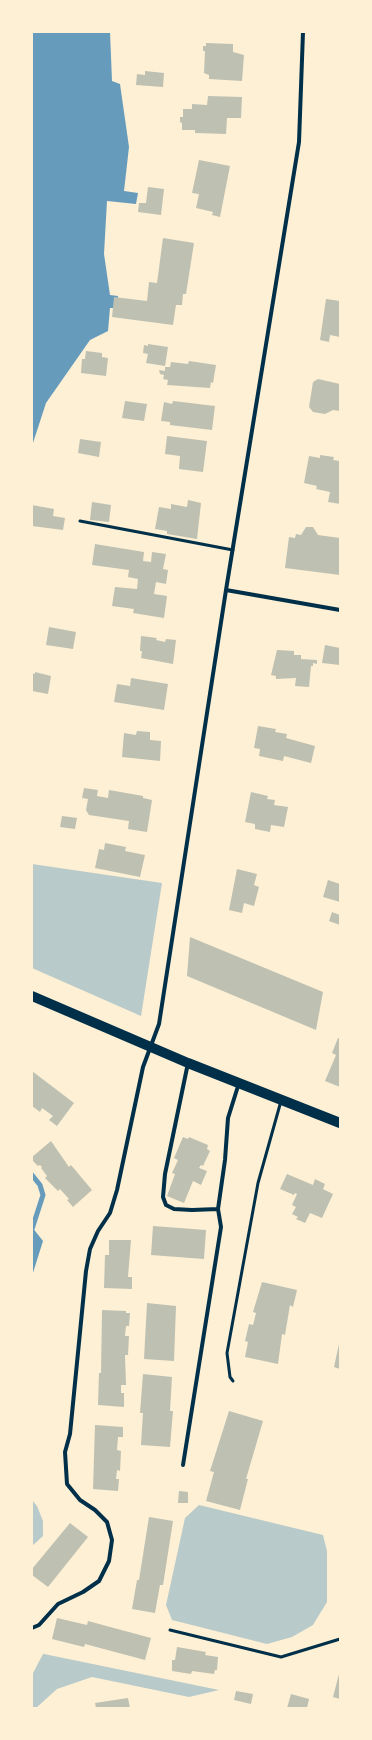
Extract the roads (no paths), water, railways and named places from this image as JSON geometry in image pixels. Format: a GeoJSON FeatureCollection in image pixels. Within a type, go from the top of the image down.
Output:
{"type":"FeatureCollection","features":[{"type":"Feature","properties":{"kind":"main road"},"geometry":{"type":"LineString","coordinates":[[32,996],[188,1063],[340,1123]]}},
{"type":"Feature","properties":{"kind":"street"},"geometry":{"type":"LineString","coordinates":[[32,1628],[39,1625],[58,1604],[82,1592],[99,1581],[109,1561],[112,1540],[107,1522],[95,1510],[80,1500],[67,1484],[64,1452],[70,1434],[90,1249],[98,1231],[110,1213],[117,1190],[143,1067],[159,1024],[226,590],[299,142],[303,32]]}},
{"type":"Feature","properties":{"kind":"street"},"geometry":{"type":"LineString","coordinates":[[226,590],[340,610]]}},
{"type":"Feature","properties":{"kind":"street"},"geometry":{"type":"LineString","coordinates":[[188,1063],[165,1174],[163,1197],[166,1206],[174,1209],[218,1209]]}},
{"type":"Feature","properties":{"kind":"street"},"geometry":{"type":"LineString","coordinates":[[183,1465],[221,1227],[218,1209],[225,1160],[228,1118],[239,1083]]}},
{"type":"Feature","properties":{"kind":"lane"},"geometry":{"type":"LineString","coordinates":[[80,522],[233,550]]}},
{"type":"Feature","properties":{"kind":"lane"},"geometry":{"type":"LineString","coordinates":[[233,1381],[227,1362],[230,1338],[258,1183],[281,1100]]}},
{"type":"Feature","properties":{"kind":"lane"},"geometry":{"type":"LineString","coordinates":[[170,1630],[281,1657],[340,1639]]}},
{"type":"Feature","properties":{"kind":"water"},"geometry":{"type":"Polygon","coordinates":[[[32,32],[110,32],[112,81],[120,84],[129,147],[124,191],[138,193],[136,204],[107,201],[104,254],[110,295],[118,296],[117,308],[110,308],[108,331],[90,340],[46,403],[32,446],[32,32]]]}},
{"type":"Feature","properties":{"kind":"water"},"geometry":{"type":"Polygon","coordinates":[[[32,1227],[43,1241],[32,1276],[32,1227]]]}},
{"type":"Feature","properties":{"kind":"waterway"},"geometry":{"type":"LineString","coordinates":[[32,1175],[40,1185],[43,1195],[32,1229]]}}]}
